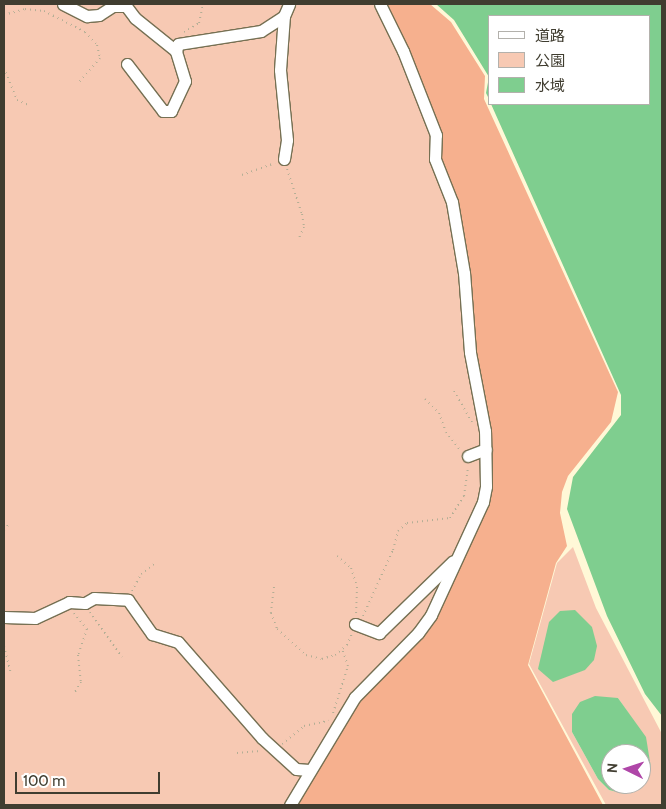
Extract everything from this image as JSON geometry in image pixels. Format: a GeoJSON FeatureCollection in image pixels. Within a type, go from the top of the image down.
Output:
{"type":"FeatureCollection","features":[{"type":"Feature","properties":{"kind":"lane"},"geometry":{"type":"LineString","coordinates":[[63,4],[87,16],[99,15],[112,6],[126,6],[135,18],[176,51]]}},
{"type":"Feature","properties":{"kind":"lane"},"geometry":{"type":"LineString","coordinates":[[284,159],[287,140],[280,70],[284,16],[289,4]]}},
{"type":"Feature","properties":{"kind":"lane"},"geometry":{"type":"LineString","coordinates":[[290,805],[355,697],[418,634],[431,615],[483,502],[486,449],[452,202],[435,159],[436,135],[403,51],[380,4]]}},
{"type":"Feature","properties":{"kind":"lane"},"geometry":{"type":"LineString","coordinates":[[127,64],[162,111],[171,112],[185,80],[176,51],[178,44],[261,31],[284,16]]}},
{"type":"Feature","properties":{"kind":"lane"},"geometry":{"type":"LineString","coordinates":[[468,456],[486,449]]}},
{"type":"Feature","properties":{"kind":"lane"},"geometry":{"type":"LineString","coordinates":[[357,624],[379,633],[390,626],[457,556]]}},
{"type":"Feature","properties":{"kind":"lane"},"geometry":{"type":"LineString","coordinates":[[4,617],[35,618],[80,603],[112,596],[128,600],[152,634],[178,642],[262,738],[276,748],[296,768],[310,770]]}},
{"type":"Feature","properties":{"kind":"path"},"geometry":{"type":"LineString","coordinates":[[176,33],[199,23],[202,4]]}},
{"type":"Feature","properties":{"kind":"path"},"geometry":{"type":"LineString","coordinates":[[4,15],[25,9],[44,12],[85,32],[97,44],[100,58],[78,83]]}},
{"type":"Feature","properties":{"kind":"path"},"geometry":{"type":"LineString","coordinates":[[4,68],[18,100],[29,105]]}},
{"type":"Feature","properties":{"kind":"path"},"geometry":{"type":"LineString","coordinates":[[242,175],[284,159],[302,214],[304,227],[299,238]]}},
{"type":"Feature","properties":{"kind":"path"},"geometry":{"type":"LineString","coordinates":[[454,391],[474,431]]}},
{"type":"Feature","properties":{"kind":"path"},"geometry":{"type":"LineString","coordinates":[[274,587],[271,612],[288,642],[306,655],[322,659],[342,649],[357,624],[393,550],[398,531],[407,523],[450,518],[458,510],[468,481],[468,456],[457,448],[439,412],[425,399]]}},
{"type":"Feature","properties":{"kind":"path"},"geometry":{"type":"LineString","coordinates":[[4,530],[10,523]]}},
{"type":"Feature","properties":{"kind":"path"},"geometry":{"type":"LineString","coordinates":[[337,556],[351,568],[357,587],[357,624]]}},
{"type":"Feature","properties":{"kind":"path"},"geometry":{"type":"LineString","coordinates":[[128,600],[141,574],[155,563]]}},
{"type":"Feature","properties":{"kind":"path"},"geometry":{"type":"LineString","coordinates":[[76,692],[81,682],[78,655],[87,629],[74,614],[80,603],[122,657]]}},
{"type":"Feature","properties":{"kind":"path"},"geometry":{"type":"LineString","coordinates":[[4,646],[11,674]]}},
{"type":"Feature","properties":{"kind":"path"},"geometry":{"type":"LineString","coordinates":[[237,753],[260,752],[276,748],[288,736],[304,726],[328,721],[348,666],[342,649]]}},
{"type":"Feature","properties":{"kind":"green space"},"geometry":{"type":"Polygon","coordinates":[[[4,4],[377,4],[434,140],[449,201],[484,439],[481,499],[431,608],[288,805],[4,805],[4,4]]]}},
{"type":"Feature","properties":{"kind":"green space"},"geometry":{"type":"Polygon","coordinates":[[[573,547],[596,608],[662,734],[662,805],[606,805],[529,664],[557,563],[573,547]]]}},
{"type":"Feature","properties":{"kind":"shaded area"},"geometry":{"type":"Polygon","coordinates":[[[383,4],[430,4],[451,22],[485,76],[484,99],[618,392],[611,422],[568,476],[562,492],[560,513],[567,546],[556,563],[528,665],[603,805],[292,805],[356,699],[416,638],[487,494],[469,289],[438,159],[440,147],[383,4]]]}},
{"type":"Feature","properties":{"kind":"water"},"geometry":{"type":"Polygon","coordinates":[[[436,4],[662,4],[662,716],[645,694],[607,616],[567,509],[573,477],[621,415],[621,395],[491,105],[651,105],[651,15],[488,15],[488,75],[454,20],[436,4]]]}},
{"type":"Feature","properties":{"kind":"water"},"geometry":{"type":"Polygon","coordinates":[[[575,610],[592,627],[597,646],[594,660],[585,670],[553,682],[538,669],[549,622],[560,611],[575,610]]]}},
{"type":"Feature","properties":{"kind":"water"},"geometry":{"type":"Polygon","coordinates":[[[595,696],[618,698],[646,737],[647,744],[601,744],[601,782],[572,732],[572,714],[580,702],[595,696]]]}}]}
